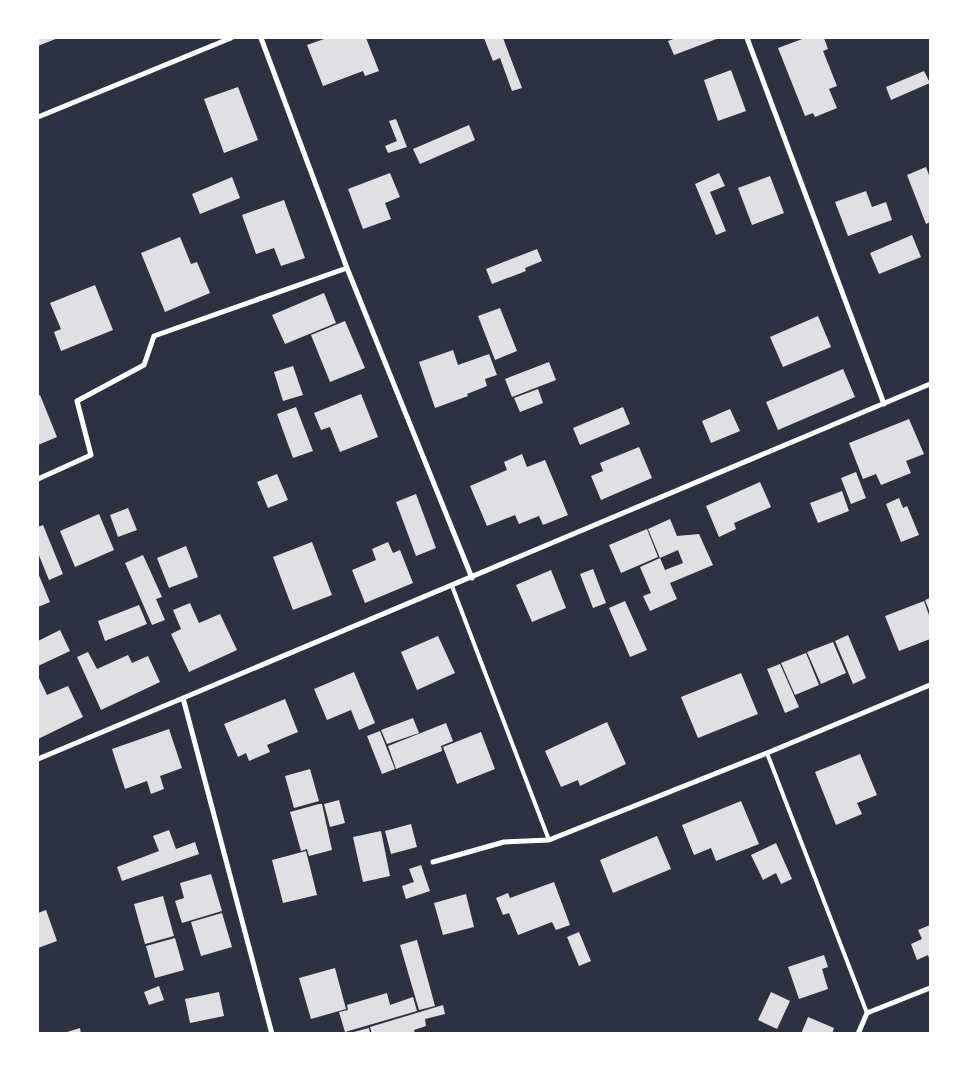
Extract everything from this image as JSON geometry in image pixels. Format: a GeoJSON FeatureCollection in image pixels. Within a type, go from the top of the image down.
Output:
{"type":"FeatureCollection","features":[{"type":"Feature","properties":{"kind":"street"},"geometry":{"type":"LineString","coordinates":[[38,116],[231,38]]}},
{"type":"Feature","properties":{"kind":"street"},"geometry":{"type":"LineString","coordinates":[[261,38],[347,268],[472,578]]}},
{"type":"Feature","properties":{"kind":"street"},"geometry":{"type":"LineString","coordinates":[[747,38],[884,404]]}},
{"type":"Feature","properties":{"kind":"street"},"geometry":{"type":"LineString","coordinates":[[38,479],[91,455],[77,401],[144,365],[154,336],[347,268]]}},
{"type":"Feature","properties":{"kind":"street"},"geometry":{"type":"LineString","coordinates":[[38,759],[930,384]]}},
{"type":"Feature","properties":{"kind":"street"},"geometry":{"type":"LineString","coordinates":[[433,862],[504,842],[549,840],[767,753],[930,685]]}},
{"type":"Feature","properties":{"kind":"street"},"geometry":{"type":"LineString","coordinates":[[183,698],[272,1034]]}},
{"type":"Feature","properties":{"kind":"street"},"geometry":{"type":"LineString","coordinates":[[858,1034],[867,1013],[930,988]]}},
{"type":"Feature","properties":{"kind":"lane"},"geometry":{"type":"LineString","coordinates":[[452,586],[549,840]]}},
{"type":"Feature","properties":{"kind":"lane"},"geometry":{"type":"LineString","coordinates":[[767,753],[867,1013]]}},
{"type":"Feature","properties":{"kind":"building"},"geometry":{"type":"Polygon","coordinates":[[[38,38],[58,38],[38,46],[38,38]]]}},
{"type":"Feature","properties":{"kind":"building"},"geometry":{"type":"Polygon","coordinates":[[[327,38],[366,38],[379,71],[365,76],[363,71],[323,86],[307,45],[327,38]]]}},
{"type":"Feature","properties":{"kind":"building"},"geometry":{"type":"Polygon","coordinates":[[[484,38],[503,38],[522,88],[512,91],[500,58],[493,61],[484,38]]]}},
{"type":"Feature","properties":{"kind":"building"},"geometry":{"type":"Polygon","coordinates":[[[676,38],[719,38],[674,55],[668,41],[676,38]]]}},
{"type":"Feature","properties":{"kind":"building"},"geometry":{"type":"Polygon","coordinates":[[[805,38],[824,38],[828,49],[823,51],[837,86],[829,89],[837,108],[815,117],[813,113],[805,116],[778,48],[805,38]]]}},
{"type":"Feature","properties":{"kind":"building"},"geometry":{"type":"Polygon","coordinates":[[[731,70],[746,111],[718,121],[704,80],[731,70]]]}},
{"type":"Feature","properties":{"kind":"building"},"geometry":{"type":"Polygon","coordinates":[[[924,71],[930,83],[891,100],[886,87],[924,71]]]}},
{"type":"Feature","properties":{"kind":"building"},"geometry":{"type":"Polygon","coordinates":[[[238,87],[258,140],[224,153],[204,99],[238,87]]]}},
{"type":"Feature","properties":{"kind":"building"},"geometry":{"type":"Polygon","coordinates":[[[396,119],[407,147],[388,153],[385,146],[397,141],[389,121],[396,119]]]}},
{"type":"Feature","properties":{"kind":"building"},"geometry":{"type":"Polygon","coordinates":[[[469,125],[475,140],[420,164],[413,149],[469,125]]]}},
{"type":"Feature","properties":{"kind":"building"},"geometry":{"type":"Polygon","coordinates":[[[926,167],[930,178],[930,222],[926,224],[907,175],[926,167]]]}},
{"type":"Feature","properties":{"kind":"building"},"geometry":{"type":"Polygon","coordinates":[[[390,173],[400,197],[385,203],[391,219],[363,229],[348,189],[390,173]]]}},
{"type":"Feature","properties":{"kind":"building"},"geometry":{"type":"Polygon","coordinates":[[[719,173],[725,186],[710,192],[726,231],[716,235],[695,184],[719,173]]]}},
{"type":"Feature","properties":{"kind":"building"},"geometry":{"type":"Polygon","coordinates":[[[770,176],[784,213],[752,225],[738,188],[770,176]]]}},
{"type":"Feature","properties":{"kind":"building"},"geometry":{"type":"Polygon","coordinates":[[[232,177],[240,198],[200,214],[192,194],[232,177]]]}},
{"type":"Feature","properties":{"kind":"building"},"geometry":{"type":"Polygon","coordinates":[[[866,191],[872,207],[886,202],[892,220],[848,236],[835,202],[866,191]]]}},
{"type":"Feature","properties":{"kind":"building"},"geometry":{"type":"Polygon","coordinates":[[[284,200],[305,258],[281,266],[274,248],[256,254],[242,215],[284,200]]]}},
{"type":"Feature","properties":{"kind":"building"},"geometry":{"type":"Polygon","coordinates":[[[912,235],[921,257],[879,274],[870,253],[912,235]]]}},
{"type":"Feature","properties":{"kind":"building"},"geometry":{"type":"Polygon","coordinates":[[[180,237],[191,264],[197,262],[210,293],[165,312],[141,253],[180,237]]]}},
{"type":"Feature","properties":{"kind":"building"},"geometry":{"type":"Polygon","coordinates":[[[537,249],[542,261],[525,268],[526,271],[492,284],[486,269],[537,249]]]}},
{"type":"Feature","properties":{"kind":"building"},"geometry":{"type":"Polygon","coordinates":[[[95,285],[113,330],[61,351],[54,332],[61,329],[50,303],[95,285]]]}},
{"type":"Feature","properties":{"kind":"building"},"geometry":{"type":"Polygon","coordinates":[[[324,293],[336,323],[285,344],[272,315],[324,293]]]}},
{"type":"Feature","properties":{"kind":"building"},"geometry":{"type":"Polygon","coordinates":[[[500,308],[517,351],[495,360],[478,316],[500,308]]]}},
{"type":"Feature","properties":{"kind":"building"},"geometry":{"type":"Polygon","coordinates":[[[818,316],[831,347],[783,367],[770,337],[818,316]]]}},
{"type":"Feature","properties":{"kind":"building"},"geometry":{"type":"Polygon","coordinates":[[[345,321],[365,368],[330,382],[311,335],[345,321]]]}},
{"type":"Feature","properties":{"kind":"building"},"geometry":{"type":"Polygon","coordinates":[[[453,350],[458,365],[489,354],[497,375],[485,379],[487,386],[467,394],[468,396],[435,408],[419,362],[453,350]]]}},
{"type":"Feature","properties":{"kind":"building"},"geometry":{"type":"Polygon","coordinates":[[[549,362],[556,380],[512,397],[505,379],[549,362]]]}},
{"type":"Feature","properties":{"kind":"building"},"geometry":{"type":"Polygon","coordinates":[[[293,366],[303,395],[283,401],[274,372],[293,366]]]}},
{"type":"Feature","properties":{"kind":"building"},"geometry":{"type":"Polygon","coordinates":[[[843,369],[855,397],[778,430],[766,402],[843,369]]]}},
{"type":"Feature","properties":{"kind":"building"},"geometry":{"type":"Polygon","coordinates":[[[538,389],[543,403],[520,412],[514,398],[538,389]]]}},
{"type":"Feature","properties":{"kind":"building"},"geometry":{"type":"Polygon","coordinates":[[[361,394],[378,437],[340,452],[330,427],[321,430],[314,413],[361,394]]]}},
{"type":"Feature","properties":{"kind":"building"},"geometry":{"type":"Polygon","coordinates":[[[40,395],[57,437],[38,445],[38,396],[40,395]]]}},
{"type":"Feature","properties":{"kind":"building"},"geometry":{"type":"Polygon","coordinates":[[[296,407],[313,451],[293,458],[277,414],[296,407]]]}},
{"type":"Feature","properties":{"kind":"building"},"geometry":{"type":"Polygon","coordinates":[[[623,407],[630,424],[580,445],[573,428],[623,407]]]}},
{"type":"Feature","properties":{"kind":"building"},"geometry":{"type":"Polygon","coordinates":[[[730,409],[740,431],[711,443],[702,421],[730,409]]]}},
{"type":"Feature","properties":{"kind":"building"},"geometry":{"type":"Polygon","coordinates":[[[909,419],[924,454],[906,461],[911,473],[881,485],[876,474],[863,479],[849,443],[909,419]]]}},
{"type":"Feature","properties":{"kind":"building"},"geometry":{"type":"Polygon","coordinates":[[[639,447],[652,478],[601,500],[591,476],[603,471],[600,463],[639,447]]]}},
{"type":"Feature","properties":{"kind":"building"},"geometry":{"type":"Polygon","coordinates":[[[522,454],[527,467],[545,460],[568,515],[543,525],[539,516],[519,524],[515,515],[487,526],[470,486],[507,470],[504,462],[522,454]]]}},
{"type":"Feature","properties":{"kind":"building"},"geometry":{"type":"Polygon","coordinates":[[[856,472],[866,498],[851,504],[841,478],[856,472]]]}},
{"type":"Feature","properties":{"kind":"building"},"geometry":{"type":"Polygon","coordinates":[[[277,474],[288,500],[268,508],[257,482],[277,474]]]}},
{"type":"Feature","properties":{"kind":"building"},"geometry":{"type":"Polygon","coordinates":[[[760,482],[771,507],[734,523],[736,529],[719,537],[706,506],[760,482]]]}},
{"type":"Feature","properties":{"kind":"building"},"geometry":{"type":"Polygon","coordinates":[[[842,491],[849,511],[818,523],[810,503],[842,491]]]}},
{"type":"Feature","properties":{"kind":"building"},"geometry":{"type":"Polygon","coordinates":[[[416,494],[436,548],[416,556],[396,502],[416,494]]]}},
{"type":"Feature","properties":{"kind":"building"},"geometry":{"type":"Polygon","coordinates":[[[899,498],[903,508],[907,506],[919,535],[901,542],[886,504],[899,498]]]}},
{"type":"Feature","properties":{"kind":"building"},"geometry":{"type":"Polygon","coordinates":[[[128,508],[137,530],[118,537],[110,515],[128,508]]]}},
{"type":"Feature","properties":{"kind":"building"},"geometry":{"type":"Polygon","coordinates":[[[99,514],[114,550],[75,567],[60,531],[99,514]]]}},
{"type":"Feature","properties":{"kind":"building"},"geometry":{"type":"Polygon","coordinates":[[[670,519],[677,536],[699,534],[713,565],[670,583],[677,599],[650,611],[643,596],[651,593],[640,567],[660,558],[648,529],[670,519]],[[678,550],[660,558],[665,570],[683,563],[678,550]]]}},
{"type":"Feature","properties":{"kind":"building"},"geometry":{"type":"Polygon","coordinates":[[[43,525],[63,574],[49,580],[38,553],[38,527],[43,525]]]}},
{"type":"Feature","properties":{"kind":"building"},"geometry":{"type":"Polygon","coordinates":[[[647,529],[658,557],[621,573],[609,545],[647,529]]]}},
{"type":"Feature","properties":{"kind":"building"},"geometry":{"type":"Polygon","coordinates":[[[312,542],[332,595],[293,610],[273,557],[312,542]]]}},
{"type":"Feature","properties":{"kind":"building"},"geometry":{"type":"Polygon","coordinates":[[[388,542],[393,553],[400,550],[413,583],[365,603],[352,570],[376,560],[372,549],[388,542]]]}},
{"type":"Feature","properties":{"kind":"building"},"geometry":{"type":"Polygon","coordinates":[[[186,546],[198,577],[169,588],[157,558],[186,546]]]}},
{"type":"Feature","properties":{"kind":"building"},"geometry":{"type":"Polygon","coordinates":[[[143,555],[162,597],[156,599],[165,620],[152,625],[125,563],[143,555]]]}},
{"type":"Feature","properties":{"kind":"building"},"geometry":{"type":"Polygon","coordinates":[[[593,569],[606,603],[593,608],[580,574],[593,569]]]}},
{"type":"Feature","properties":{"kind":"building"},"geometry":{"type":"Polygon","coordinates":[[[551,570],[566,608],[532,622],[516,585],[551,570]]]}},
{"type":"Feature","properties":{"kind":"building"},"geometry":{"type":"Polygon","coordinates":[[[38,573],[50,602],[38,607],[38,573]]]}},
{"type":"Feature","properties":{"kind":"building"},"geometry":{"type":"Polygon","coordinates":[[[930,598],[930,613],[925,600],[930,598]]]}},
{"type":"Feature","properties":{"kind":"building"},"geometry":{"type":"Polygon","coordinates":[[[625,601],[647,650],[630,657],[609,608],[625,601]]]}},
{"type":"Feature","properties":{"kind":"building"},"geometry":{"type":"Polygon","coordinates":[[[924,601],[930,618],[930,639],[899,651],[885,616],[924,601]]]}},
{"type":"Feature","properties":{"kind":"building"},"geometry":{"type":"Polygon","coordinates":[[[190,603],[199,623],[220,614],[237,650],[189,672],[171,634],[181,629],[173,610],[190,603]]]}},
{"type":"Feature","properties":{"kind":"building"},"geometry":{"type":"Polygon","coordinates":[[[139,605],[147,624],[105,641],[98,621],[139,605]]]}},
{"type":"Feature","properties":{"kind":"building"},"geometry":{"type":"Polygon","coordinates":[[[60,630],[70,651],[38,666],[38,641],[60,630]]]}},
{"type":"Feature","properties":{"kind":"building"},"geometry":{"type":"Polygon","coordinates":[[[848,635],[866,678],[853,684],[835,641],[848,635]]]}},
{"type":"Feature","properties":{"kind":"building"},"geometry":{"type":"Polygon","coordinates":[[[438,636],[455,673],[417,690],[401,652],[438,636]]]}},
{"type":"Feature","properties":{"kind":"building"},"geometry":{"type":"Polygon","coordinates":[[[833,642],[846,673],[821,684],[807,652],[833,642]]]}},
{"type":"Feature","properties":{"kind":"building"},"geometry":{"type":"Polygon","coordinates":[[[88,652],[97,669],[128,655],[132,663],[148,656],[160,682],[101,710],[77,657],[88,652]]]}},
{"type":"Feature","properties":{"kind":"building"},"geometry":{"type":"Polygon","coordinates":[[[806,653],[819,685],[795,695],[781,663],[806,653]]]}},
{"type":"Feature","properties":{"kind":"building"},"geometry":{"type":"Polygon","coordinates":[[[780,664],[799,707],[785,713],[767,669],[780,664]]]}},
{"type":"Feature","properties":{"kind":"building"},"geometry":{"type":"Polygon","coordinates":[[[354,672],[375,723],[359,730],[351,710],[327,720],[314,689],[354,672]]]}},
{"type":"Feature","properties":{"kind":"building"},"geometry":{"type":"Polygon","coordinates":[[[741,673],[758,714],[698,738],[681,697],[741,673]]]}},
{"type":"Feature","properties":{"kind":"building"},"geometry":{"type":"Polygon","coordinates":[[[38,676],[47,695],[68,686],[83,717],[38,739],[38,676]]]}},
{"type":"Feature","properties":{"kind":"building"},"geometry":{"type":"Polygon","coordinates":[[[285,699],[298,732],[267,745],[270,752],[249,761],[246,753],[238,757],[224,724],[285,699]]]}},
{"type":"Feature","properties":{"kind":"building"},"geometry":{"type":"Polygon","coordinates":[[[413,718],[419,733],[387,744],[381,730],[413,718]]]}},
{"type":"Feature","properties":{"kind":"building"},"geometry":{"type":"Polygon","coordinates":[[[607,722],[626,764],[580,786],[578,780],[561,787],[545,751],[607,722]]]}},
{"type":"Feature","properties":{"kind":"building"},"geometry":{"type":"Polygon","coordinates":[[[446,723],[453,741],[441,746],[442,751],[396,769],[388,746],[446,723]]]}},
{"type":"Feature","properties":{"kind":"building"},"geometry":{"type":"Polygon","coordinates":[[[169,729],[182,768],[160,776],[164,789],[151,794],[147,781],[125,789],[112,749],[169,729]]]}},
{"type":"Feature","properties":{"kind":"building"},"geometry":{"type":"Polygon","coordinates":[[[380,731],[395,769],[382,774],[367,736],[380,731]]]}},
{"type":"Feature","properties":{"kind":"building"},"geometry":{"type":"Polygon","coordinates":[[[481,732],[495,769],[457,784],[443,747],[481,732]]]}},
{"type":"Feature","properties":{"kind":"building"},"geometry":{"type":"Polygon","coordinates":[[[860,754],[877,795],[857,803],[862,814],[836,825],[815,772],[860,754]]]}},
{"type":"Feature","properties":{"kind":"building"},"geometry":{"type":"Polygon","coordinates":[[[310,769],[319,801],[294,808],[285,776],[310,769]]]}},
{"type":"Feature","properties":{"kind":"building"},"geometry":{"type":"Polygon","coordinates":[[[339,800],[345,823],[330,827],[324,804],[339,800]]]}},
{"type":"Feature","properties":{"kind":"building"},"geometry":{"type":"Polygon","coordinates":[[[741,801],[759,844],[716,861],[711,848],[694,855],[682,825],[741,801]]]}},
{"type":"Feature","properties":{"kind":"building"},"geometry":{"type":"Polygon","coordinates":[[[322,804],[332,850],[309,856],[307,849],[301,851],[290,812],[322,804]]]}},
{"type":"Feature","properties":{"kind":"building"},"geometry":{"type":"Polygon","coordinates":[[[411,824],[417,847],[391,854],[385,831],[411,824]]]}},
{"type":"Feature","properties":{"kind":"building"},"geometry":{"type":"Polygon","coordinates":[[[169,830],[176,849],[195,842],[199,854],[122,881],[117,867],[159,851],[153,836],[169,830]]]}},
{"type":"Feature","properties":{"kind":"building"},"geometry":{"type":"Polygon","coordinates":[[[381,831],[390,876],[363,882],[353,837],[381,831]]]}},
{"type":"Feature","properties":{"kind":"building"},"geometry":{"type":"Polygon","coordinates":[[[657,836],[671,869],[613,893],[600,860],[657,836]]]}},
{"type":"Feature","properties":{"kind":"building"},"geometry":{"type":"Polygon","coordinates":[[[776,843],[792,879],[781,884],[776,873],[763,880],[751,855],[776,843]]]}},
{"type":"Feature","properties":{"kind":"building"},"geometry":{"type":"Polygon","coordinates":[[[306,851],[317,895],[283,903],[272,860],[306,851]]]}},
{"type":"Feature","properties":{"kind":"building"},"geometry":{"type":"Polygon","coordinates":[[[421,865],[430,891],[406,899],[402,886],[414,882],[409,869],[421,865]]]}},
{"type":"Feature","properties":{"kind":"building"},"geometry":{"type":"Polygon","coordinates":[[[211,874],[222,911],[182,923],[175,901],[184,898],[180,883],[211,874]]]}},
{"type":"Feature","properties":{"kind":"building"},"geometry":{"type":"Polygon","coordinates":[[[554,882],[570,925],[556,930],[552,922],[518,935],[509,913],[503,915],[496,898],[508,893],[510,898],[554,882]]]}},
{"type":"Feature","properties":{"kind":"building"},"geometry":{"type":"Polygon","coordinates":[[[466,894],[474,927],[443,935],[434,903],[466,894]]]}},
{"type":"Feature","properties":{"kind":"building"},"geometry":{"type":"Polygon","coordinates":[[[163,896],[174,936],[145,944],[134,904],[163,896]]]}},
{"type":"Feature","properties":{"kind":"building"},"geometry":{"type":"Polygon","coordinates":[[[46,910],[57,941],[38,948],[38,913],[46,910]]]}},
{"type":"Feature","properties":{"kind":"building"},"geometry":{"type":"Polygon","coordinates":[[[222,913],[232,947],[201,956],[191,922],[222,913]]]}},
{"type":"Feature","properties":{"kind":"building"},"geometry":{"type":"Polygon","coordinates":[[[930,925],[930,961],[928,955],[917,960],[911,944],[922,939],[918,930],[930,925]]]}},
{"type":"Feature","properties":{"kind":"building"},"geometry":{"type":"Polygon","coordinates":[[[579,932],[591,961],[579,966],[567,937],[579,932]]]}},
{"type":"Feature","properties":{"kind":"building"},"geometry":{"type":"Polygon","coordinates":[[[175,938],[184,970],[155,978],[146,946],[175,938]]]}},
{"type":"Feature","properties":{"kind":"building"},"geometry":{"type":"Polygon","coordinates":[[[417,940],[435,1006],[419,1010],[400,945],[417,940]]]}},
{"type":"Feature","properties":{"kind":"building"},"geometry":{"type":"Polygon","coordinates":[[[824,955],[828,967],[822,969],[828,989],[799,999],[788,967],[824,955]]]}},
{"type":"Feature","properties":{"kind":"building"},"geometry":{"type":"Polygon","coordinates":[[[335,968],[346,1009],[311,1019],[299,978],[335,968]]]}},
{"type":"Feature","properties":{"kind":"building"},"geometry":{"type":"Polygon","coordinates":[[[159,986],[164,1000],[149,1005],[144,992],[159,986]]]}},
{"type":"Feature","properties":{"kind":"building"},"geometry":{"type":"Polygon","coordinates":[[[219,992],[224,1016],[190,1023],[185,999],[219,992]]]}},
{"type":"Feature","properties":{"kind":"building"},"geometry":{"type":"Polygon","coordinates":[[[771,992],[790,1001],[777,1029],[758,1020],[771,992]]]}},
{"type":"Feature","properties":{"kind":"building"},"geometry":{"type":"Polygon","coordinates":[[[387,993],[390,1005],[413,997],[417,1011],[345,1032],[339,1012],[348,1010],[347,1005],[387,993]]]}},
{"type":"Feature","properties":{"kind":"building"},"geometry":{"type":"Polygon","coordinates":[[[443,1005],[445,1014],[425,1019],[426,1026],[414,1030],[415,1034],[372,1034],[370,1027],[443,1005]]]}},
{"type":"Feature","properties":{"kind":"building"},"geometry":{"type":"Polygon","coordinates":[[[808,1017],[834,1028],[832,1034],[801,1034],[808,1017]]]}},
{"type":"Feature","properties":{"kind":"building"},"geometry":{"type":"Polygon","coordinates":[[[80,1028],[81,1034],[64,1034],[64,1033],[80,1028]]]}},
{"type":"Feature","properties":{"kind":"building"},"geometry":{"type":"Polygon","coordinates":[[[369,1028],[370,1034],[350,1034],[350,1033],[369,1028]]]}}]}
